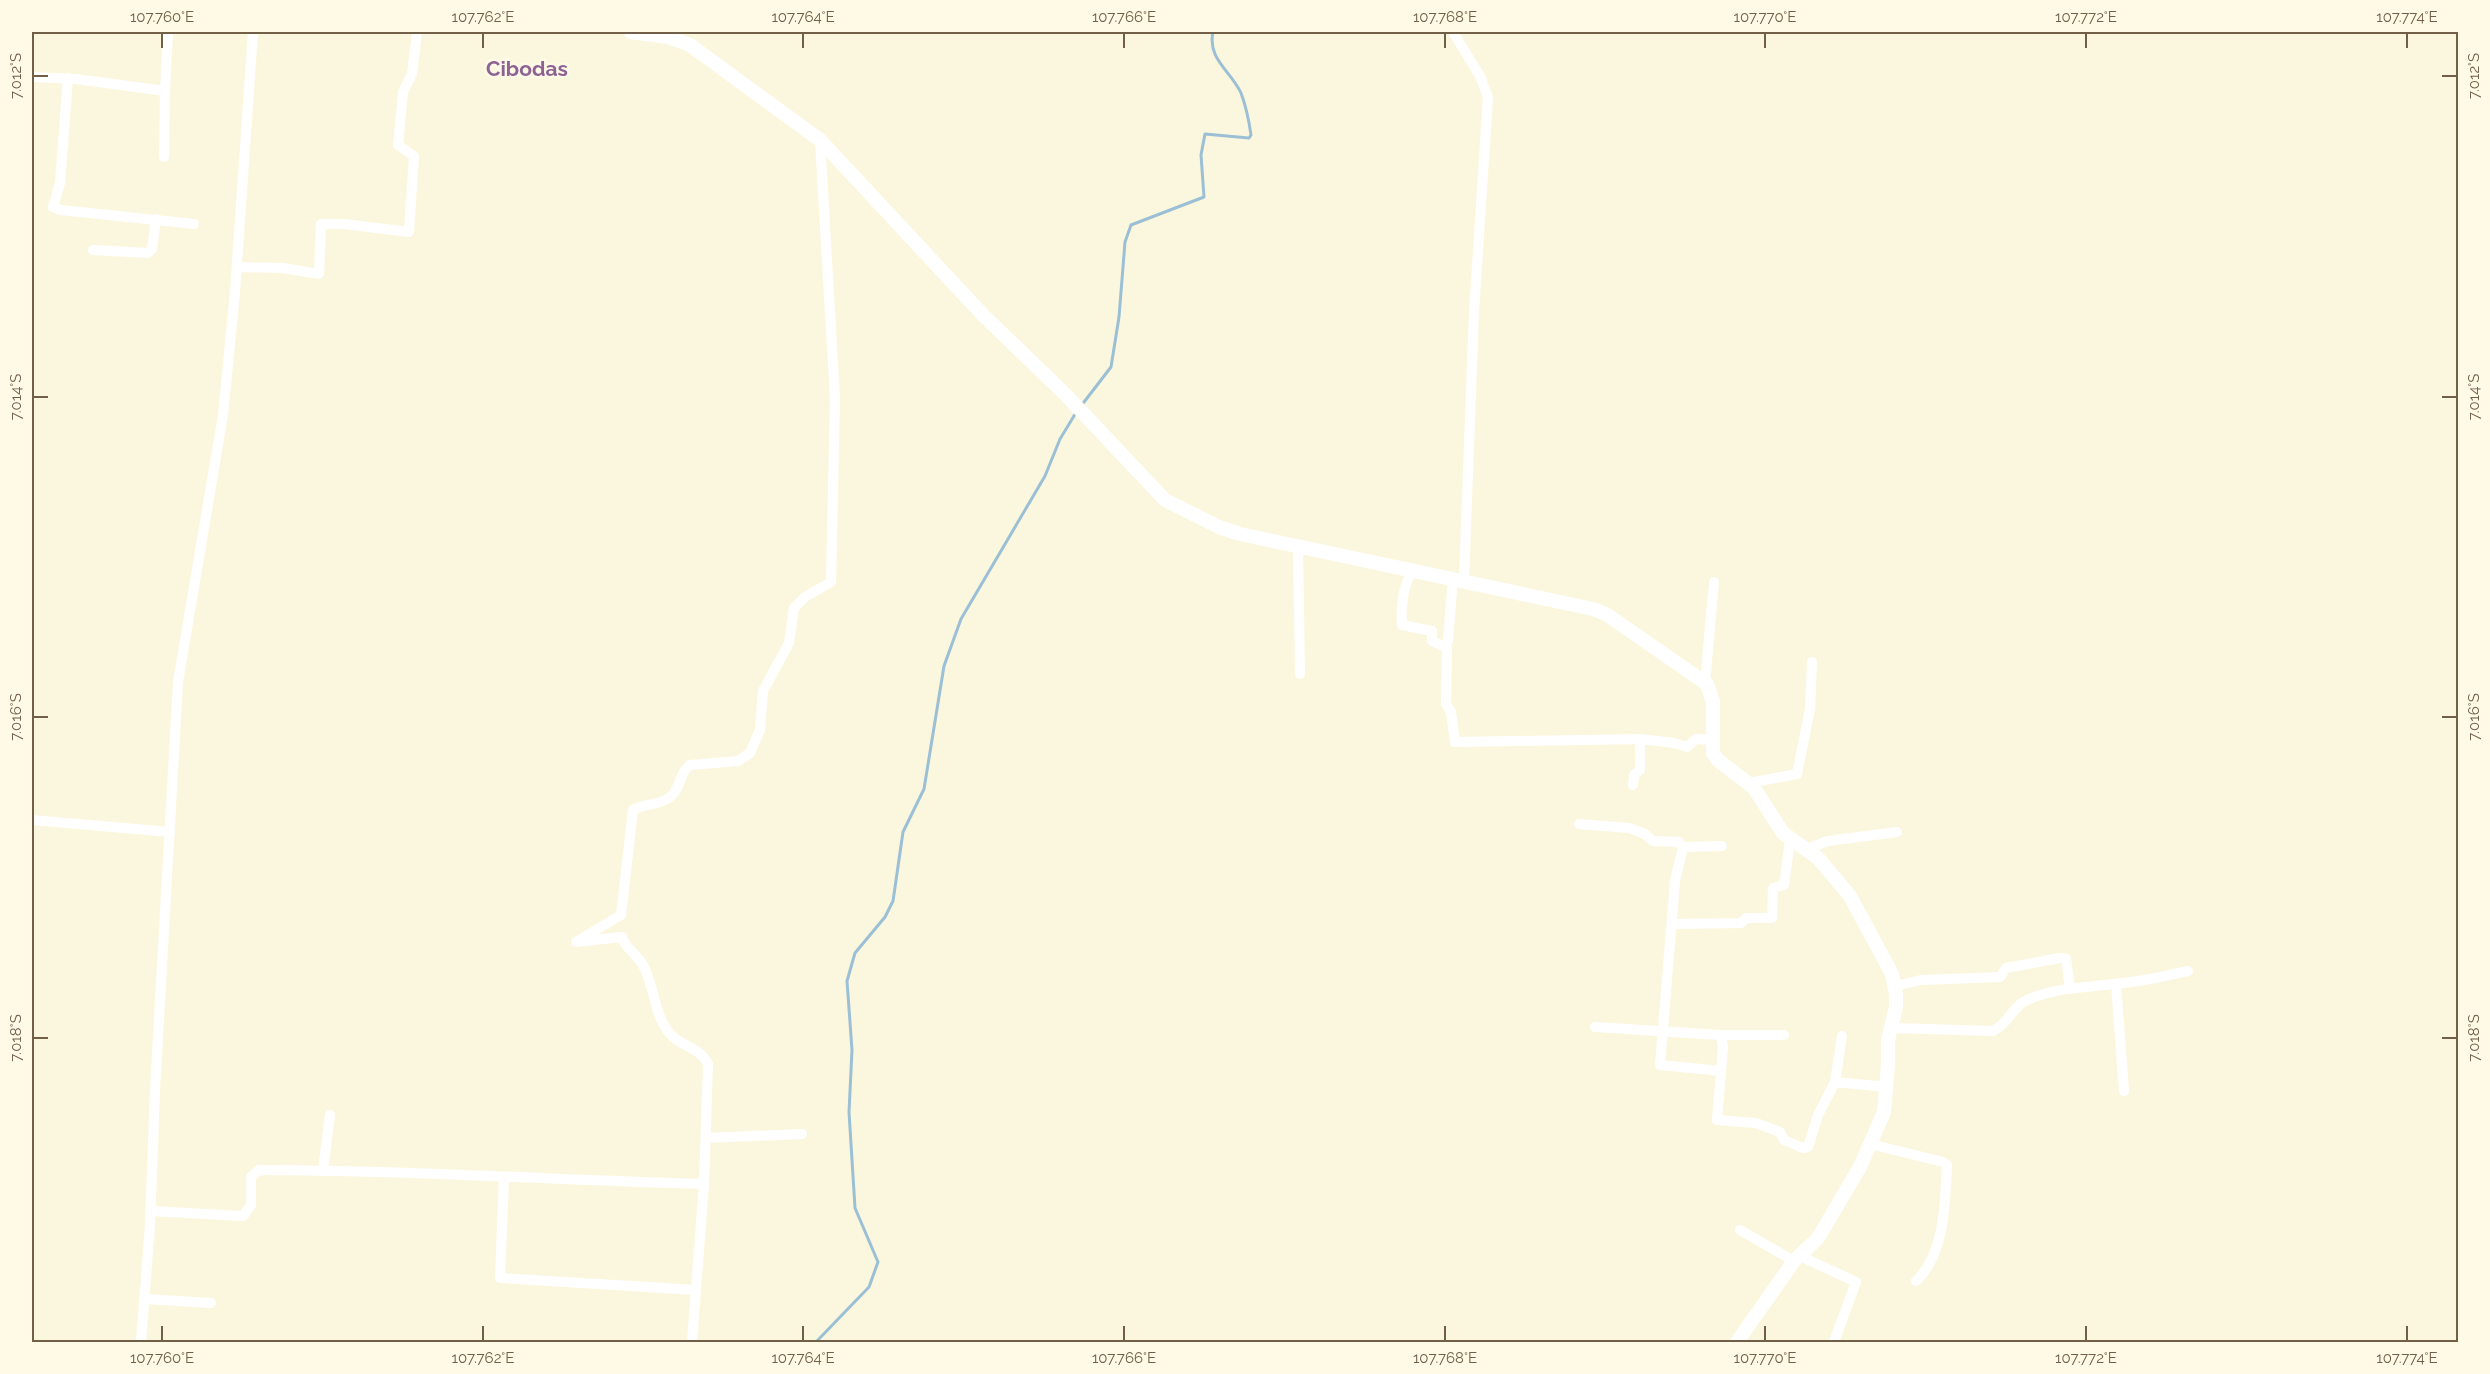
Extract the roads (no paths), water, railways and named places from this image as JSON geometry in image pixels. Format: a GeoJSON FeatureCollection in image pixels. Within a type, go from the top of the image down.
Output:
{"type":"FeatureCollection","features":[{"type":"Feature","properties":{"kind":"street"},"geometry":{"type":"LineString","coordinates":[[164,157],[168,32]]}},
{"type":"Feature","properties":{"kind":"street"},"geometry":{"type":"LineString","coordinates":[[141,1342],[178,682],[223,416],[237,267],[253,32]]}},
{"type":"Feature","properties":{"kind":"street"},"geometry":{"type":"LineString","coordinates":[[237,267],[283,268],[319,274],[321,225],[344,224],[409,232],[414,156],[398,145],[403,92],[412,74],[417,32]]}},
{"type":"Feature","properties":{"kind":"street"},"geometry":{"type":"LineString","coordinates":[[631,32],[668,37],[690,45],[820,140],[983,315],[1083,412],[1165,500],[1219,527],[1298,548],[1458,579],[1574,604],[1606,614],[1705,683]]}},
{"type":"Feature","properties":{"kind":"street"},"geometry":{"type":"LineString","coordinates":[[1448,641],[1458,579],[1488,97],[1480,76],[1453,32]]}},
{"type":"Feature","properties":{"kind":"street"},"geometry":{"type":"LineString","coordinates":[[32,76],[68,78],[165,91]]}},
{"type":"Feature","properties":{"kind":"street"},"geometry":{"type":"LineString","coordinates":[[68,78],[60,183],[53,207],[61,210],[194,225]]}},
{"type":"Feature","properties":{"kind":"street"},"geometry":{"type":"LineString","coordinates":[[692,1342],[704,1184],[708,1064],[704,1057],[673,1037],[665,1027],[643,964],[622,937],[576,942],[621,915],[633,810],[672,796],[690,765],[738,761],[750,753],[760,730],[764,691],[789,644],[794,609],[805,597],[831,582],[835,399],[820,140]]}},
{"type":"Feature","properties":{"kind":"street"},"geometry":{"type":"LineString","coordinates":[[93,250],[148,253],[152,249],[156,219]]}},
{"type":"Feature","properties":{"kind":"street"},"geometry":{"type":"LineString","coordinates":[[1298,548],[1300,674]]}},
{"type":"Feature","properties":{"kind":"street"},"geometry":{"type":"LineString","coordinates":[[1414,570],[1401,606],[1402,625],[1432,631],[1432,641],[1448,648],[1446,704],[1451,712],[1455,742],[1640,739],[1674,743],[1685,747],[1696,739],[1712,740]]}},
{"type":"Feature","properties":{"kind":"street"},"geometry":{"type":"LineString","coordinates":[[1714,582],[1705,683],[1713,702],[1713,753],[1718,760],[1749,783],[1773,820],[1790,840],[1818,858],[1850,896],[1892,974],[1896,1007],[1887,1049],[1884,1112],[1870,1144],[1842,1202],[1818,1238],[1797,1259],[1737,1342]]}},
{"type":"Feature","properties":{"kind":"street"},"geometry":{"type":"LineString","coordinates":[[1749,783],[1797,774],[1811,701],[1812,662]]}},
{"type":"Feature","properties":{"kind":"street"},"geometry":{"type":"LineString","coordinates":[[1633,785],[1634,775],[1640,770],[1640,739]]}},
{"type":"Feature","properties":{"kind":"street"},"geometry":{"type":"LineString","coordinates":[[32,820],[170,832]]}},
{"type":"Feature","properties":{"kind":"street"},"geometry":{"type":"LineString","coordinates":[[1579,824],[1631,829],[1644,833],[1653,841],[1679,842],[1683,847],[1681,864],[1675,878],[1661,1065],[1721,1071]]}},
{"type":"Feature","properties":{"kind":"street"},"geometry":{"type":"LineString","coordinates":[[1803,850],[1828,841],[1897,832]]}},
{"type":"Feature","properties":{"kind":"street"},"geometry":{"type":"LineString","coordinates":[[1672,924],[1741,923],[1746,918],[1772,918],[1773,888],[1784,885],[1790,840]]}},
{"type":"Feature","properties":{"kind":"street"},"geometry":{"type":"LineString","coordinates":[[1683,847],[1722,846]]}},
{"type":"Feature","properties":{"kind":"street"},"geometry":{"type":"LineString","coordinates":[[1895,986],[1921,980],[2000,977],[2006,968],[2060,957],[2066,959],[2070,989]]}},
{"type":"Feature","properties":{"kind":"street"},"geometry":{"type":"LineString","coordinates":[[1891,1028],[1929,1032],[1994,1031],[2003,1026],[2021,1003],[2029,999],[2070,989],[2116,984],[2188,971]]}},
{"type":"Feature","properties":{"kind":"street"},"geometry":{"type":"LineString","coordinates":[[2116,984],[2124,1092]]}},
{"type":"Feature","properties":{"kind":"street"},"geometry":{"type":"LineString","coordinates":[[1595,1027],[1721,1035],[1784,1035]]}},
{"type":"Feature","properties":{"kind":"street"},"geometry":{"type":"LineString","coordinates":[[1721,1035],[1723,1047],[1717,1120],[1760,1124],[1780,1132],[1784,1140],[1805,1148],[1835,1082],[1842,1036]]}},
{"type":"Feature","properties":{"kind":"street"},"geometry":{"type":"LineString","coordinates":[[1835,1082],[1887,1086]]}},
{"type":"Feature","properties":{"kind":"street"},"geometry":{"type":"LineString","coordinates":[[323,1170],[330,1115]]}},
{"type":"Feature","properties":{"kind":"street"},"geometry":{"type":"LineString","coordinates":[[706,1138],[802,1134]]}},
{"type":"Feature","properties":{"kind":"street"},"geometry":{"type":"LineString","coordinates":[[1870,1144],[1942,1162],[1947,1166],[1941,1227],[1933,1260],[1916,1281]]}},
{"type":"Feature","properties":{"kind":"street"},"geometry":{"type":"LineString","coordinates":[[150,1211],[243,1216],[251,1205],[249,1186],[255,1173],[323,1170],[458,1173],[504,1177],[704,1184]]}},
{"type":"Feature","properties":{"kind":"street"},"geometry":{"type":"LineString","coordinates":[[504,1177],[500,1278],[696,1290]]}},
{"type":"Feature","properties":{"kind":"street"},"geometry":{"type":"LineString","coordinates":[[1740,1230],[1797,1259],[1856,1282],[1834,1342]]}},
{"type":"Feature","properties":{"kind":"street"},"geometry":{"type":"LineString","coordinates":[[145,1299],[211,1302]]}},
{"type":"Feature","properties":{"kind":"waterway"},"geometry":{"type":"LineString","coordinates":[[1081,406],[1111,367],[1119,317],[1125,242],[1131,225],[1204,197],[1201,155],[1205,134],[1249,138],[1251,135],[1241,93],[1213,50],[1213,32]]}},
{"type":"Feature","properties":{"kind":"waterway"},"geometry":{"type":"LineString","coordinates":[[816,1342],[869,1287],[878,1262],[855,1208],[849,1112],[852,1050],[847,981],[855,953],[885,917],[893,901],[903,832],[924,789],[944,666],[961,619],[1045,476],[1060,439],[1077,411]]}},
{"type":"Feature","properties":{"kind":"district","name":"Cibodas"},"geometry":{"type":"Point","coordinates":[527,69]}}]}
